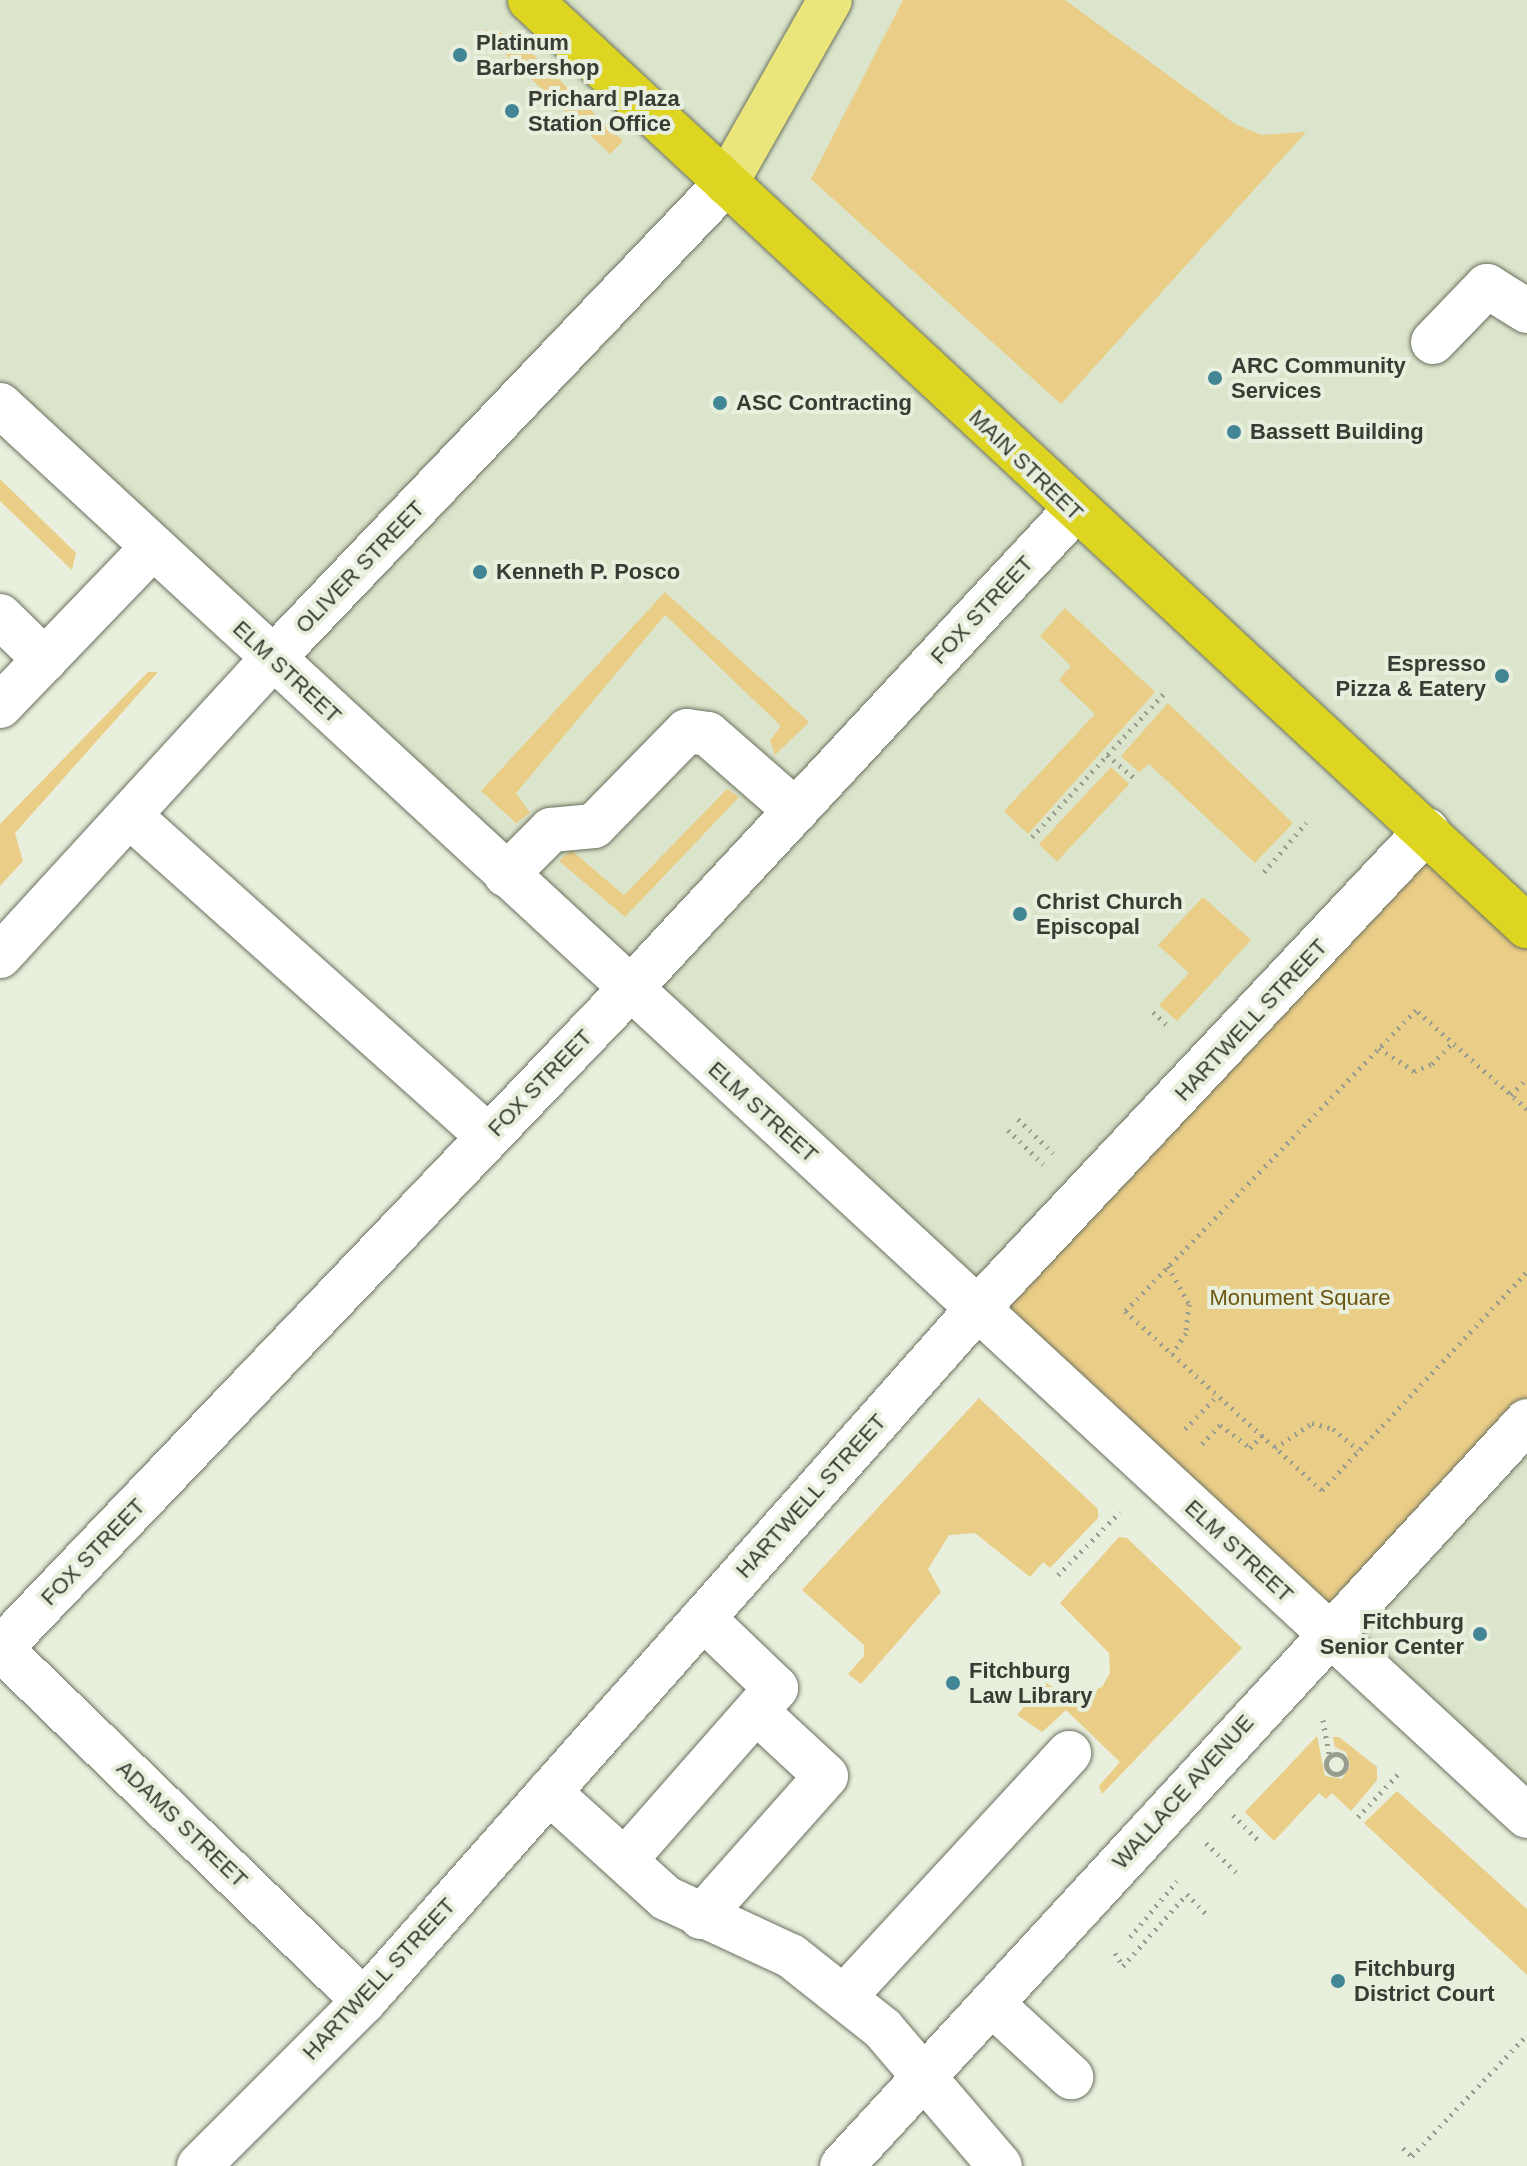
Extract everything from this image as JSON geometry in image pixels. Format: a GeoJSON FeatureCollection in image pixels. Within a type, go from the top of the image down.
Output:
{"type":"FeatureCollection","features":[{"type":"Feature","properties":{"kind":"highway","name":"MAIN STREET"},"geometry":{"type":"LineString","coordinates":[[530,0],[1074,511],[1427,830],[1527,926]]}},
{"type":"Feature","properties":{"kind":"main road"},"geometry":{"type":"LineString","coordinates":[[726,183],[830,0]]}},
{"type":"Feature","properties":{"kind":"street","name":"OLIVER STREET"},"geometry":{"type":"LineString","coordinates":[[0,956],[131,817],[273,658],[726,183]]}},
{"type":"Feature","properties":{"kind":"street"},"geometry":{"type":"LineString","coordinates":[[1433,342],[1487,286],[1527,311]]}},
{"type":"Feature","properties":{"kind":"street","name":"ELM STREET"},"geometry":{"type":"LineString","coordinates":[[0,405],[629,990],[1527,1816]]}},
{"type":"Feature","properties":{"kind":"street","name":"FOX STREET"},"geometry":{"type":"LineString","coordinates":[[0,1648],[629,990],[1074,511]]}},
{"type":"Feature","properties":{"kind":"street"},"geometry":{"type":"LineString","coordinates":[[0,706],[153,547]]}},
{"type":"Feature","properties":{"kind":"street"},"geometry":{"type":"LineString","coordinates":[[0,616],[45,660]]}},
{"type":"Feature","properties":{"kind":"street"},"geometry":{"type":"LineString","coordinates":[[506,875],[551,830],[594,826],[687,731],[708,734],[796,811]]}},
{"type":"Feature","properties":{"kind":"street"},"geometry":{"type":"LineString","coordinates":[[131,817],[489,1137]]}},
{"type":"Feature","properties":{"kind":"street","name":"HARTWELL STREET"},"geometry":{"type":"LineString","coordinates":[[199,2166],[364,2001],[977,1309],[1427,830]]}},
{"type":"Feature","properties":{"kind":"street","name":"WALLACE AVENUE"},"geometry":{"type":"LineString","coordinates":[[842,2166],[927,2077],[1328,1633],[1527,1421]]}},
{"type":"Feature","properties":{"kind":"street"},"geometry":{"type":"LineString","coordinates":[[625,1860],[758,1713],[776,1688],[703,1618]]}},
{"type":"Feature","properties":{"kind":"street","name":"ADAMS STREET"},"geometry":{"type":"LineString","coordinates":[[0,1648],[364,2001]]}},
{"type":"Feature","properties":{"kind":"street"},"geometry":{"type":"LineString","coordinates":[[701,1917],[826,1776],[758,1713]]}},
{"type":"Feature","properties":{"kind":"street"},"geometry":{"type":"LineString","coordinates":[[844,1997],[1069,1753]]}},
{"type":"Feature","properties":{"kind":"street"},"geometry":{"type":"LineString","coordinates":[[549,1792],[666,1898],[701,1917],[791,1956],[844,1997],[927,2077],[1000,2166]]}},
{"type":"Feature","properties":{"kind":"street"},"geometry":{"type":"LineString","coordinates":[[992,2004],[1071,2077]]}},
{"type":"Feature","properties":{"kind":"path"},"geometry":{"type":"LineString","coordinates":[[1032,837],[1167,690]]}},
{"type":"Feature","properties":{"kind":"path"},"geometry":{"type":"LineString","coordinates":[[1107,755],[1134,778]]}},
{"type":"Feature","properties":{"kind":"path"},"geometry":{"type":"LineString","coordinates":[[1264,872],[1306,823]]}},
{"type":"Feature","properties":{"kind":"path"},"geometry":{"type":"LineString","coordinates":[[1527,1109],[1416,1010],[1125,1311],[1322,1490],[1527,1272]]}},
{"type":"Feature","properties":{"kind":"path"},"geometry":{"type":"LineString","coordinates":[[1379,1048],[1414,1071],[1432,1064],[1452,1043]]}},
{"type":"Feature","properties":{"kind":"path"},"geometry":{"type":"LineString","coordinates":[[1511,1095],[1527,1078]]}},
{"type":"Feature","properties":{"kind":"path"},"geometry":{"type":"LineString","coordinates":[[1018,1119],[1062,1162]]}},
{"type":"Feature","properties":{"kind":"path"},"geometry":{"type":"LineString","coordinates":[[1008,1130],[1052,1173]]}},
{"type":"Feature","properties":{"kind":"path"},"geometry":{"type":"LineString","coordinates":[[1168,1266],[1189,1304],[1186,1333],[1172,1354]]}},
{"type":"Feature","properties":{"kind":"path"},"geometry":{"type":"LineString","coordinates":[[1191,1423],[1218,1395]]}},
{"type":"Feature","properties":{"kind":"path"},"geometry":{"type":"LineString","coordinates":[[1275,1448],[1312,1423],[1333,1429],[1359,1450]]}},
{"type":"Feature","properties":{"kind":"path"},"geometry":{"type":"LineString","coordinates":[[1196,1451],[1220,1425],[1250,1448],[1262,1435]]}},
{"type":"Feature","properties":{"kind":"path"},"geometry":{"type":"LineString","coordinates":[[1058,1575],[1120,1512]]}},
{"type":"Feature","properties":{"kind":"path"},"geometry":{"type":"LineString","coordinates":[[1322,1715],[1329,1755],[1326,1768],[1342,1772],[1344,1757],[1329,1755]]}},
{"type":"Feature","properties":{"kind":"path"},"geometry":{"type":"LineString","coordinates":[[1358,1817],[1400,1772]]}},
{"type":"Feature","properties":{"kind":"path"},"geometry":{"type":"LineString","coordinates":[[1229,1812],[1260,1842]]}},
{"type":"Feature","properties":{"kind":"path"},"geometry":{"type":"LineString","coordinates":[[1203,1840],[1240,1876]]}},
{"type":"Feature","properties":{"kind":"path"},"geometry":{"type":"LineString","coordinates":[[1171,1874],[1181,1884],[1112,1955],[1123,1966],[1187,1894],[1206,1914]]}},
{"type":"Feature","properties":{"kind":"path"},"geometry":{"type":"LineString","coordinates":[[1403,2148],[1412,2156],[1527,2035]]}},
{"type":"Feature","properties":{"kind":"shaded area"},"geometry":{"type":"Polygon","coordinates":[[[0,0],[1527,0],[1527,1816],[0,405],[0,0]]]}},
{"type":"Feature","properties":{"kind":"green space"},"geometry":{"type":"Polygon","coordinates":[[[903,0],[1065,0],[1235,124],[1261,135],[1306,132],[1061,404],[811,179],[903,0]]]}},
{"type":"Feature","properties":{"kind":"green space"},"geometry":{"type":"Polygon","coordinates":[[[495,30],[518,40],[623,141],[610,154],[481,31],[495,30]]]}},
{"type":"Feature","properties":{"kind":"green space"},"geometry":{"type":"Polygon","coordinates":[[[0,479],[76,553],[72,570],[0,501],[0,479]]]}},
{"type":"Feature","properties":{"kind":"green space"},"geometry":{"type":"Polygon","coordinates":[[[665,592],[809,722],[775,755],[770,740],[781,726],[665,615],[516,793],[530,813],[516,823],[481,791],[665,592]]]}},
{"type":"Feature","properties":{"kind":"green space"},"geometry":{"type":"Polygon","coordinates":[[[1065,608],[1155,692],[1028,834],[1004,811],[1095,714],[1059,680],[1071,666],[1040,636],[1065,608]]]}},
{"type":"Feature","properties":{"kind":"green space"},"geometry":{"type":"Polygon","coordinates":[[[148,672],[158,672],[15,833],[23,861],[0,886],[0,824],[148,672]]]}},
{"type":"Feature","properties":{"kind":"green space"},"geometry":{"type":"Polygon","coordinates":[[[1168,703],[1293,823],[1255,863],[1149,764],[1139,772],[1121,756],[1168,703]]]}},
{"type":"Feature","properties":{"kind":"green space"},"geometry":{"type":"Polygon","coordinates":[[[1111,767],[1129,784],[1057,862],[1039,845],[1111,767]]]}},
{"type":"Feature","properties":{"kind":"green space"},"geometry":{"type":"Polygon","coordinates":[[[727,789],[739,797],[625,917],[559,861],[571,850],[624,895],[727,789]]]}},
{"type":"Feature","properties":{"kind":"green space","name":"Monument Square"},"geometry":{"type":"Polygon","coordinates":[[[1427,830],[1527,926],[1527,1421],[1328,1633],[977,1309],[1427,830]]]}},
{"type":"Feature","properties":{"kind":"green space"},"geometry":{"type":"Polygon","coordinates":[[[1203,897],[1251,940],[1177,1021],[1159,1005],[1189,973],[1158,945],[1203,897]]]}},
{"type":"Feature","properties":{"kind":"green space"},"geometry":{"type":"Polygon","coordinates":[[[979,1398],[1098,1509],[1098,1518],[1050,1568],[1043,1562],[1030,1577],[975,1533],[949,1535],[928,1569],[941,1592],[861,1684],[848,1674],[864,1656],[864,1645],[802,1590],[979,1398]]]}},
{"type":"Feature","properties":{"kind":"green space"},"geometry":{"type":"Polygon","coordinates":[[[1119,1537],[1127,1538],[1242,1648],[1102,1794],[1099,1786],[1120,1762],[1066,1710],[1042,1732],[1017,1715],[1045,1682],[1071,1698],[1102,1687],[1110,1673],[1109,1653],[1060,1603],[1119,1537]]]}},
{"type":"Feature","properties":{"kind":"green space"},"geometry":{"type":"Polygon","coordinates":[[[1317,1736],[1325,1776],[1342,1779],[1350,1766],[1346,1752],[1335,1747],[1333,1737],[1339,1737],[1377,1767],[1377,1780],[1351,1811],[1332,1793],[1326,1799],[1319,1793],[1274,1841],[1245,1812],[1317,1736]]]}},
{"type":"Feature","properties":{"kind":"green space"},"geometry":{"type":"Polygon","coordinates":[[[1397,1791],[1527,1909],[1527,1975],[1364,1823],[1397,1791]]]}},
{"type":"Feature","properties":{"kind":"place","name":"Platinum Barbershop"},"geometry":{"type":"Point","coordinates":[460,55]}},
{"type":"Feature","properties":{"kind":"place","name":"Prichard Plaza Station Office"},"geometry":{"type":"Point","coordinates":[512,111]}},
{"type":"Feature","properties":{"kind":"place","name":"ARC Community Services"},"geometry":{"type":"Point","coordinates":[1215,378]}},
{"type":"Feature","properties":{"kind":"place","name":"ASC Contracting"},"geometry":{"type":"Point","coordinates":[720,403]}},
{"type":"Feature","properties":{"kind":"place","name":"Bassett Building"},"geometry":{"type":"Point","coordinates":[1234,432]}},
{"type":"Feature","properties":{"kind":"place","name":"Kenneth P. Posco"},"geometry":{"type":"Point","coordinates":[480,572]}},
{"type":"Feature","properties":{"kind":"place","name":"Espresso Pizza & Eatery"},"geometry":{"type":"Point","coordinates":[1502,676]}},
{"type":"Feature","properties":{"kind":"place","name":"Christ Church Episcopal"},"geometry":{"type":"Point","coordinates":[1020,914]}},
{"type":"Feature","properties":{"kind":"place","name":"Fitchburg Senior Center"},"geometry":{"type":"Point","coordinates":[1480,1634]}},
{"type":"Feature","properties":{"kind":"place","name":"Fitchburg Law Library"},"geometry":{"type":"Point","coordinates":[953,1683]}},
{"type":"Feature","properties":{"kind":"place","name":"Fitchburg District Court"},"geometry":{"type":"Point","coordinates":[1338,1981]}}]}
